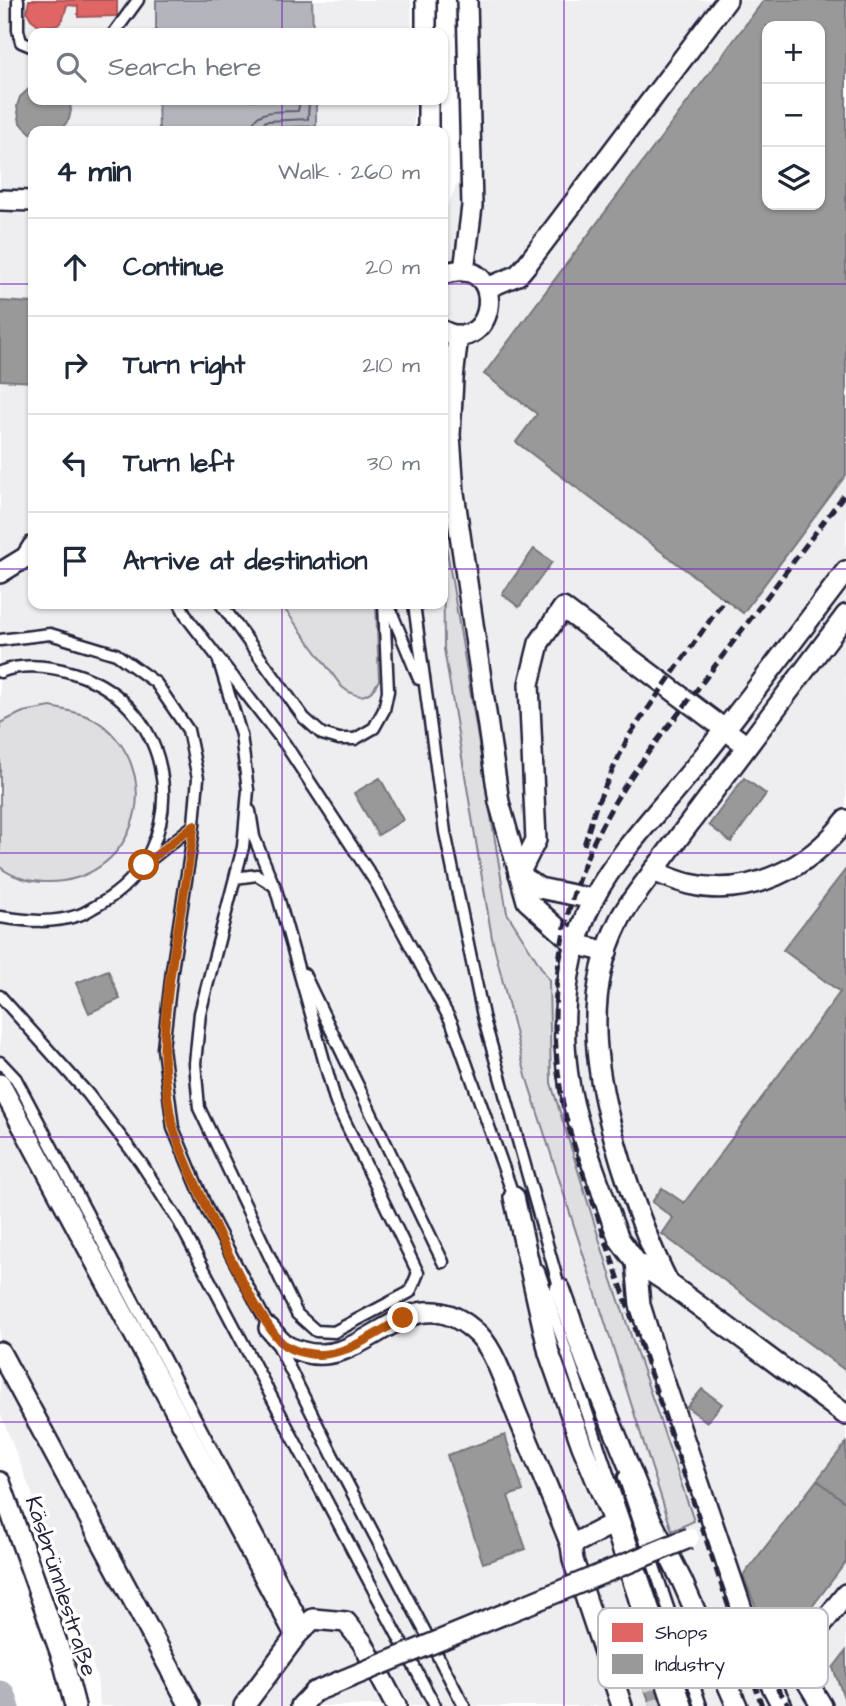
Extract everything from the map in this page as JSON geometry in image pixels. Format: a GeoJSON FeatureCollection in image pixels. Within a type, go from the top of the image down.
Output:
{"type":"FeatureCollection","features":[{"type":"Feature","properties":{"kind":"street"},"geometry":{"type":"LineString","coordinates":[[426,0],[426,28]]}},
{"type":"Feature","properties":{"kind":"street"},"geometry":{"type":"LineString","coordinates":[[464,271],[472,206],[467,0]]}},
{"type":"Feature","properties":{"kind":"street"},"geometry":{"type":"LineString","coordinates":[[487,288],[518,275],[727,0]]}},
{"type":"Feature","properties":{"kind":"street"},"geometry":{"type":"LineString","coordinates":[[428,105],[428,126]]}},
{"type":"Feature","properties":{"kind":"street"},"geometry":{"type":"LineString","coordinates":[[0,200],[28,201]]}},
{"type":"Feature","properties":{"kind":"street"},"geometry":{"type":"LineString","coordinates":[[448,272],[454,270],[474,274],[487,288],[489,310],[478,328],[451,333],[453,379],[450,435],[454,493],[499,802],[527,901],[575,944],[607,952]]}},
{"type":"Feature","properties":{"kind":"street"},"geometry":{"type":"LineString","coordinates":[[0,573],[28,554]]}},
{"type":"Feature","properties":{"kind":"street"},"geometry":{"type":"LineString","coordinates":[[846,572],[726,729],[611,871],[593,899],[575,944],[568,976],[566,1014],[566,1058],[573,1100],[612,1221],[620,1239],[636,1262],[846,1415]]}},
{"type":"Feature","properties":{"kind":"street"},"geometry":{"type":"LineString","coordinates":[[519,874],[536,839],[529,684],[539,643],[563,608],[747,746]]}},
{"type":"Feature","properties":{"kind":"street"},"geometry":{"type":"LineString","coordinates":[[668,1283],[647,1240],[610,1124],[598,1073],[594,1025],[601,971],[619,920],[846,615]]}},
{"type":"Feature","properties":{"kind":"street"},"geometry":{"type":"LineString","coordinates":[[653,871],[690,885],[737,888],[793,868],[817,851],[846,820]]}},
{"type":"Feature","properties":{"kind":"street"},"geometry":{"type":"LineString","coordinates":[[519,874],[539,888],[593,899]]}},
{"type":"Feature","properties":{"kind":"street"},"geometry":{"type":"LineString","coordinates":[[0,1084],[301,1630]]}},
{"type":"Feature","properties":{"kind":"street"},"geometry":{"type":"LineString","coordinates":[[514,1197],[549,1353],[582,1446],[614,1523],[641,1608]]}},
{"type":"Feature","properties":{"kind":"street"},"geometry":{"type":"LineString","coordinates":[[636,1262],[640,1305],[741,1608]]}},
{"type":"Feature","properties":{"kind":"street"},"geometry":{"type":"LineString","coordinates":[[560,1289],[587,1364],[650,1518],[694,1608]]}},
{"type":"Feature","properties":{"kind":"street"},"geometry":{"type":"LineString","coordinates":[[269,1328],[285,1346],[327,1356],[348,1348],[403,1318],[421,1312],[450,1315],[480,1336],[497,1365],[571,1545],[573,1560],[598,1634]]}},
{"type":"Feature","properties":{"kind":"street"},"geometry":{"type":"LineString","coordinates":[[0,1352],[190,1706]]}},
{"type":"Feature","properties":{"kind":"street","name":"Käsbrünnlestraße"},"geometry":{"type":"LineString","coordinates":[[0,1482],[63,1661],[75,1706]]}},
{"type":"Feature","properties":{"kind":"street"},"geometry":{"type":"LineString","coordinates":[[571,1545],[614,1523]]}},
{"type":"Feature","properties":{"kind":"street"},"geometry":{"type":"LineString","coordinates":[[308,1699],[714,1528]]}},
{"type":"Feature","properties":{"kind":"street"},"geometry":{"type":"LineString","coordinates":[[635,1590],[635,1608]]}},
{"type":"Feature","properties":{"kind":"street"},"geometry":{"type":"LineString","coordinates":[[828,1617],[846,1594]]}},
{"type":"Feature","properties":{"kind":"street"},"geometry":{"type":"LineString","coordinates":[[244,1706],[301,1630],[313,1619],[346,1622],[362,1642],[396,1706]]}},
{"type":"Feature","properties":{"kind":"street"},"geometry":{"type":"LineString","coordinates":[[616,1688],[622,1706]]}},
{"type":"Feature","properties":{"kind":"street"},"geometry":{"type":"LineString","coordinates":[[668,1688],[674,1706]]}},
{"type":"Feature","properties":{"kind":"street"},"geometry":{"type":"LineString","coordinates":[[729,1688],[737,1706]]}},
{"type":"Feature","properties":{"kind":"street"},"geometry":{"type":"LineString","coordinates":[[773,1688],[782,1706]]}},
{"type":"Feature","properties":{"kind":"street"},"geometry":{"type":"LineString","coordinates":[[811,1688],[822,1706]]}},
{"type":"Feature","properties":{"kind":"lane"},"geometry":{"type":"LineString","coordinates":[[18,0],[18,30],[21,42],[28,45]]}},
{"type":"Feature","properties":{"kind":"lane"},"geometry":{"type":"LineString","coordinates":[[118,28],[138,0]]}},
{"type":"Feature","properties":{"kind":"lane"},"geometry":{"type":"LineString","coordinates":[[182,609],[188,620],[285,744],[384,898],[452,1023],[654,1608]]}},
{"type":"Feature","properties":{"kind":"lane"},"geometry":{"type":"LineString","coordinates":[[225,609],[304,718],[322,734],[339,739],[355,739],[374,728],[384,710],[388,691],[386,609]]}},
{"type":"Feature","properties":{"kind":"lane"},"geometry":{"type":"LineString","coordinates":[[388,609],[424,689]]}},
{"type":"Feature","properties":{"kind":"lane"},"geometry":{"type":"LineString","coordinates":[[415,609],[445,832],[483,1016],[560,1289],[668,1608]]}},
{"type":"Feature","properties":{"kind":"lane"},"geometry":{"type":"LineString","coordinates":[[0,640],[50,634],[116,654],[156,683],[188,730],[198,778],[163,1048],[173,1128],[207,1209],[464,1706]]}},
{"type":"Feature","properties":{"kind":"lane"},"geometry":{"type":"LineString","coordinates":[[218,658],[242,735],[254,837],[275,886],[337,1103],[418,1273],[410,1292],[334,1332],[316,1331],[297,1314],[199,1108],[195,1063],[200,1013],[243,847],[248,790]]}},
{"type":"Feature","properties":{"kind":"lane"},"geometry":{"type":"LineString","coordinates":[[0,672],[9,668],[53,666],[94,679],[129,705],[153,740],[164,782],[161,825],[144,865]]}},
{"type":"Feature","properties":{"kind":"lane"},"geometry":{"type":"LineString","coordinates":[[0,917],[39,922],[79,915],[116,895],[144,865],[194,825]]}},
{"type":"Feature","properties":{"kind":"lane"},"geometry":{"type":"LineString","coordinates":[[234,878],[257,875],[275,886]]}},
{"type":"Feature","properties":{"kind":"lane"},"geometry":{"type":"LineString","coordinates":[[289,942],[443,1262]]}},
{"type":"Feature","properties":{"kind":"lane"},"geometry":{"type":"LineString","coordinates":[[0,996],[88,1094],[141,1163],[179,1222],[435,1706]]}},
{"type":"Feature","properties":{"kind":"lane"},"geometry":{"type":"LineString","coordinates":[[0,1062],[16,1079],[301,1630]]}},
{"type":"Feature","properties":{"kind":"lane"},"geometry":{"type":"LineString","coordinates":[[681,1688],[687,1706]]}},
{"type":"Feature","properties":{"kind":"lane"},"geometry":{"type":"LineString","coordinates":[[695,1688],[701,1706]]}},
{"type":"Feature","properties":{"kind":"shaded area"},"geometry":{"type":"Polygon","coordinates":[[[0,0],[411,0],[412,28],[28,28],[28,105],[415,105],[413,126],[28,126],[28,192],[0,189],[0,0]]]}},
{"type":"Feature","properties":{"kind":"shaded area"},"geometry":{"type":"Polygon","coordinates":[[[454,0],[846,0],[846,1706],[100,1706],[97,1678],[60,1566],[0,1412],[0,213],[28,215],[28,609],[448,609],[448,205],[460,177],[454,0]]]}},
{"type":"Feature","properties":{"kind":"shaded area"},"geometry":{"type":"Polygon","coordinates":[[[448,557],[507,913],[549,980],[551,1083],[610,1274],[694,1521],[672,1531],[526,1076],[492,938],[444,649],[444,609],[448,609],[448,557]]]}},
{"type":"Feature","properties":{"kind":"shaded area"},"geometry":{"type":"Polygon","coordinates":[[[285,609],[376,609],[379,680],[372,691],[358,696],[342,687],[285,609]]]}},
{"type":"Feature","properties":{"kind":"shaded area"},"geometry":{"type":"Polygon","coordinates":[[[51,707],[86,716],[105,727],[124,750],[135,775],[137,801],[131,827],[118,849],[99,867],[75,878],[39,882],[16,876],[0,867],[0,723],[23,712],[51,707]]]}},
{"type":"Feature","properties":{"kind":"water"},"geometry":{"type":"Polygon","coordinates":[[[156,0],[312,0],[313,28],[156,28],[156,0]]]}},
{"type":"Feature","properties":{"kind":"water"},"geometry":{"type":"Polygon","coordinates":[[[158,105],[316,105],[316,126],[159,126],[158,105]]]}},
{"type":"Feature","properties":{"kind":"building: Shops"},"geometry":{"type":"Polygon","coordinates":[[[29,0],[117,0],[117,16],[78,17],[78,6],[67,5],[58,25],[40,26],[27,12],[29,0]]]}},
{"type":"Feature","properties":{"kind":"building: Industry"},"geometry":{"type":"Polygon","coordinates":[[[764,0],[846,0],[846,475],[743,613],[516,442],[537,414],[484,374],[764,0]]]}},
{"type":"Feature","properties":{"kind":"building: Industry"},"geometry":{"type":"Polygon","coordinates":[[[28,90],[28,105],[70,105],[69,119],[64,126],[28,126],[28,130],[20,123],[17,106],[20,97],[28,90]]]}},
{"type":"Feature","properties":{"kind":"building: Industry"},"geometry":{"type":"Polygon","coordinates":[[[0,301],[28,303],[28,382],[0,380],[0,301]]]}},
{"type":"Feature","properties":{"kind":"building: Industry"},"geometry":{"type":"Polygon","coordinates":[[[534,549],[552,562],[519,607],[502,594],[534,549]]]}},
{"type":"Feature","properties":{"kind":"building: Industry"},"geometry":{"type":"Polygon","coordinates":[[[380,778],[403,820],[378,835],[354,793],[380,778]]]}},
{"type":"Feature","properties":{"kind":"building: Industry"},"geometry":{"type":"Polygon","coordinates":[[[744,778],[766,794],[731,842],[709,825],[744,778]]]}},
{"type":"Feature","properties":{"kind":"building: Industry"},"geometry":{"type":"Polygon","coordinates":[[[846,869],[846,1371],[662,1234],[673,1218],[652,1202],[662,1188],[684,1203],[840,992],[783,950],[846,869]]]}},
{"type":"Feature","properties":{"kind":"building: Industry"},"geometry":{"type":"Polygon","coordinates":[[[108,970],[120,999],[89,1013],[76,983],[108,970]]]}},
{"type":"Feature","properties":{"kind":"building: Industry"},"geometry":{"type":"Polygon","coordinates":[[[702,1389],[722,1404],[707,1422],[687,1407],[702,1389]]]}},
{"type":"Feature","properties":{"kind":"building: Industry"},"geometry":{"type":"Polygon","coordinates":[[[505,1435],[523,1491],[508,1496],[526,1549],[483,1563],[447,1455],[505,1435]]]}},
{"type":"Feature","properties":{"kind":"building: Industry"},"geometry":{"type":"Polygon","coordinates":[[[846,1443],[846,1503],[817,1480],[846,1443]]]}},
{"type":"Feature","properties":{"kind":"building: Industry"},"geometry":{"type":"Polygon","coordinates":[[[817,1480],[846,1503],[846,1562],[811,1608],[756,1608],[743,1576],[817,1480]]]}},
{"type":"Feature","properties":{"kind":"building: Industry"},"geometry":{"type":"Polygon","coordinates":[[[846,1651],[846,1703],[833,1668],[846,1651]]]}},
{"type":"Feature","properties":{"kind":"building: Industry"},"geometry":{"type":"Polygon","coordinates":[[[644,1688],[663,1688],[669,1706],[651,1706],[644,1688]]]}},
{"type":"Feature","properties":{"kind":"waterway"},"geometry":{"type":"LineString","coordinates":[[0,1697],[3,1706]]}},
{"type":"Feature","properties":{"kind":"tunnel"},"geometry":{"type":"LineString","coordinates":[[654,1688],[660,1706]]}},
{"type":"Feature","properties":{"kind":"railway"},"geometry":{"type":"LineString","coordinates":[[729,1608],[569,1127],[557,1062],[556,988],[560,951],[578,880],[609,812],[629,779],[846,492]]}},
{"type":"Feature","properties":{"kind":"railway"},"geometry":{"type":"LineString","coordinates":[[584,845],[596,806],[628,737],[725,599]]}},
{"type":"Feature","properties":{"kind":"railway"},"geometry":{"type":"LineString","coordinates":[[756,1688],[762,1706]]}},
{"type":"Feature","properties":{"kind":"railway"},"geometry":{"type":"LineString","coordinates":[[777,1688],[790,1706]]}},
{"type":"Feature","properties":{"kind":"route"},"geometry":{"type":"LineString","coordinates":[[144,865],[194,825],[163,1048],[173,1128],[207,1209],[269,1328],[285,1346],[327,1356],[348,1348],[403,1318]]}}]}
